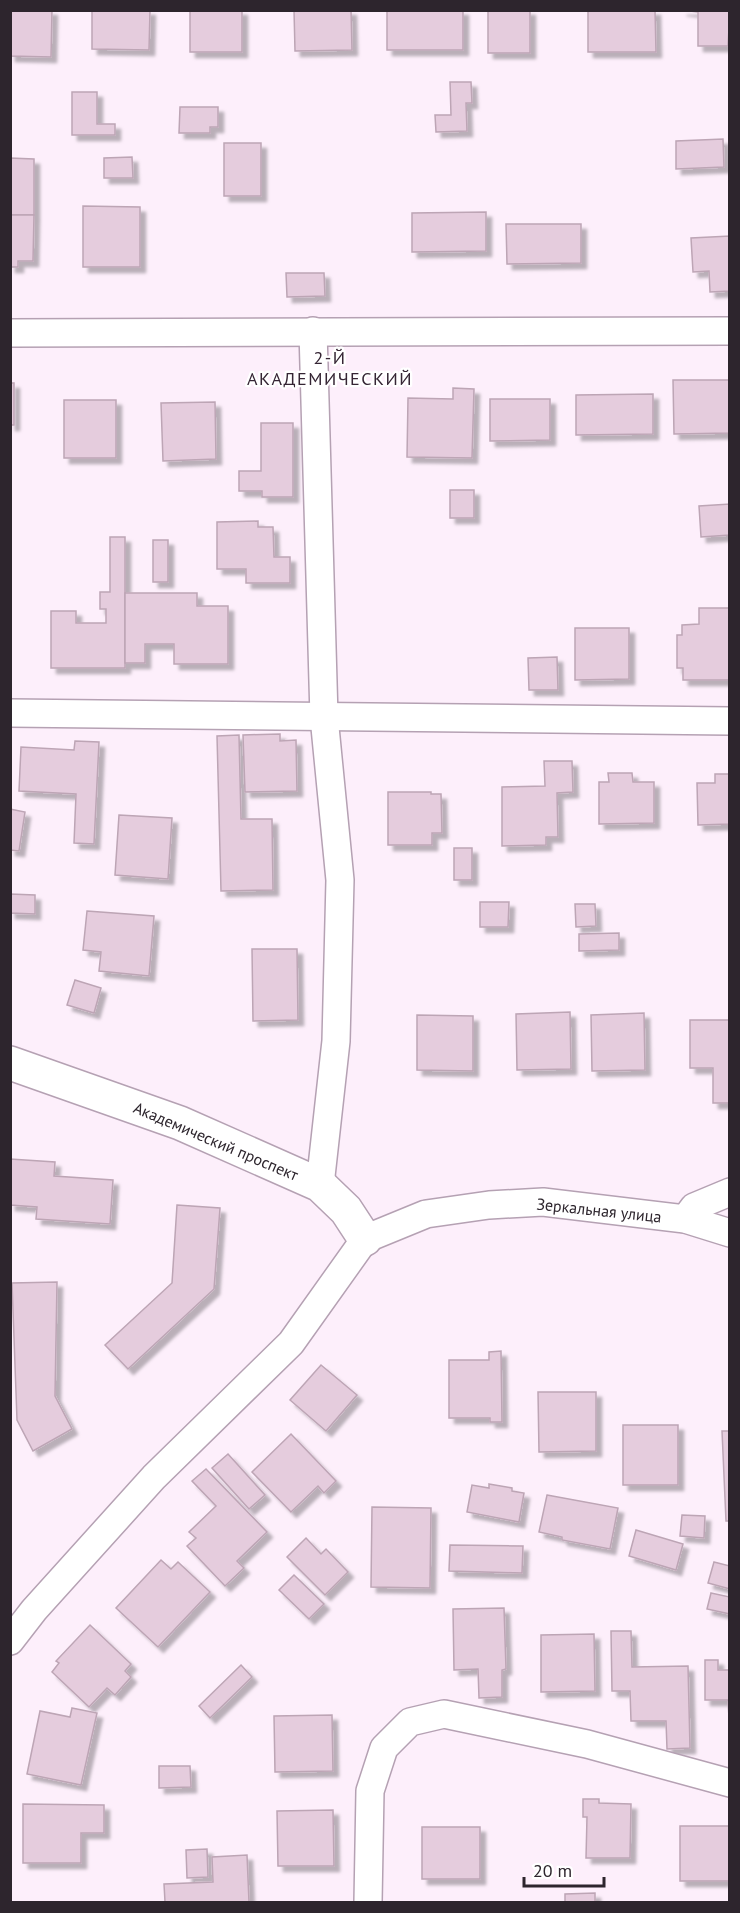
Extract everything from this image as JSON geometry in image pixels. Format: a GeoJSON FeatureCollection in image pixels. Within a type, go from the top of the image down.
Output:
{"type":"FeatureCollection","features":[{"type":"Feature","properties":{"kind":"street"},"geometry":{"type":"LineString","coordinates":[[313,331],[324,717],[340,880],[336,1041],[320,1185]]}},
{"type":"Feature","properties":{"kind":"street"},"geometry":{"type":"LineString","coordinates":[[10,333],[729,331]]}},
{"type":"Feature","properties":{"kind":"street"},"geometry":{"type":"LineString","coordinates":[[10,713],[729,722]]}},
{"type":"Feature","properties":{"kind":"street","name":"Академический проспект"},"geometry":{"type":"LineString","coordinates":[[10,1063],[180,1123],[320,1185],[346,1210],[365,1239]]}},
{"type":"Feature","properties":{"kind":"street"},"geometry":{"type":"LineString","coordinates":[[686,1219],[694,1207],[729,1192]]}},
{"type":"Feature","properties":{"kind":"street","name":"Зеркальная улица"},"geometry":{"type":"LineString","coordinates":[[365,1239],[426,1214],[489,1205],[543,1202],[686,1219],[729,1233]]}},
{"type":"Feature","properties":{"kind":"street"},"geometry":{"type":"LineString","coordinates":[[10,1641],[34,1610],[154,1477],[291,1343],[365,1239]]}},
{"type":"Feature","properties":{"kind":"street"},"geometry":{"type":"LineString","coordinates":[[368,1902],[370,1791],[384,1748],[410,1722],[444,1714],[587,1744],[729,1783]]}},
{"type":"Feature","properties":{"kind":"building"},"geometry":{"type":"Polygon","coordinates":[[[10,10],[52,10],[51,57],[10,56],[10,10]]]}},
{"type":"Feature","properties":{"kind":"building"},"geometry":{"type":"Polygon","coordinates":[[[92,10],[150,10],[149,50],[92,49],[92,10]]]}},
{"type":"Feature","properties":{"kind":"building"},"geometry":{"type":"Polygon","coordinates":[[[190,10],[242,10],[242,52],[190,52],[190,10]]]}},
{"type":"Feature","properties":{"kind":"building"},"geometry":{"type":"Polygon","coordinates":[[[294,10],[351,10],[352,50],[295,51],[294,10]]]}},
{"type":"Feature","properties":{"kind":"building"},"geometry":{"type":"Polygon","coordinates":[[[387,10],[463,10],[463,50],[387,50],[387,10]]]}},
{"type":"Feature","properties":{"kind":"building"},"geometry":{"type":"Polygon","coordinates":[[[488,10],[530,10],[530,53],[488,53],[488,10]]]}},
{"type":"Feature","properties":{"kind":"building"},"geometry":{"type":"Polygon","coordinates":[[[588,10],[655,10],[656,52],[588,52],[588,10]]]}},
{"type":"Feature","properties":{"kind":"building"},"geometry":{"type":"Polygon","coordinates":[[[681,10],[730,10],[728,46],[698,46],[698,12],[681,10]]]}},
{"type":"Feature","properties":{"kind":"building"},"geometry":{"type":"Polygon","coordinates":[[[450,82],[471,82],[472,103],[466,103],[467,131],[436,132],[435,115],[451,115],[450,82]]]}},
{"type":"Feature","properties":{"kind":"building"},"geometry":{"type":"Polygon","coordinates":[[[72,92],[97,92],[97,124],[115,124],[115,135],[72,135],[72,92]]]}},
{"type":"Feature","properties":{"kind":"building"},"geometry":{"type":"Polygon","coordinates":[[[180,107],[218,107],[218,127],[210,127],[210,133],[179,133],[180,107]]]}},
{"type":"Feature","properties":{"kind":"building"},"geometry":{"type":"Polygon","coordinates":[[[723,139],[724,167],[676,169],[676,141],[723,139]]]}},
{"type":"Feature","properties":{"kind":"building"},"geometry":{"type":"Polygon","coordinates":[[[224,143],[261,143],[261,196],[224,196],[224,143]]]}},
{"type":"Feature","properties":{"kind":"building"},"geometry":{"type":"Polygon","coordinates":[[[132,157],[133,178],[104,178],[104,158],[132,157]]]}},
{"type":"Feature","properties":{"kind":"building"},"geometry":{"type":"Polygon","coordinates":[[[10,158],[34,159],[34,215],[10,215],[10,158]]]}},
{"type":"Feature","properties":{"kind":"building"},"geometry":{"type":"Polygon","coordinates":[[[83,206],[140,207],[140,267],[83,267],[83,206]]]}},
{"type":"Feature","properties":{"kind":"building"},"geometry":{"type":"Polygon","coordinates":[[[486,212],[486,251],[412,252],[412,213],[486,212]]]}},
{"type":"Feature","properties":{"kind":"building"},"geometry":{"type":"Polygon","coordinates":[[[10,215],[34,215],[33,261],[18,261],[18,267],[10,267],[10,215]]]}},
{"type":"Feature","properties":{"kind":"building"},"geometry":{"type":"Polygon","coordinates":[[[506,224],[581,224],[581,263],[507,264],[506,224]]]}},
{"type":"Feature","properties":{"kind":"building"},"geometry":{"type":"Polygon","coordinates":[[[730,236],[730,291],[710,292],[709,271],[693,272],[691,238],[730,236]]]}},
{"type":"Feature","properties":{"kind":"building"},"geometry":{"type":"Polygon","coordinates":[[[286,273],[324,273],[325,296],[287,297],[286,273]]]}},
{"type":"Feature","properties":{"kind":"building"},"geometry":{"type":"Polygon","coordinates":[[[673,380],[730,380],[730,433],[674,434],[673,380]]]}},
{"type":"Feature","properties":{"kind":"building"},"geometry":{"type":"Polygon","coordinates":[[[10,383],[14,383],[14,425],[10,425],[10,383]]]}},
{"type":"Feature","properties":{"kind":"building"},"geometry":{"type":"Polygon","coordinates":[[[453,388],[474,389],[472,458],[407,457],[408,398],[453,399],[453,388]]]}},
{"type":"Feature","properties":{"kind":"building"},"geometry":{"type":"Polygon","coordinates":[[[653,394],[653,434],[576,435],[576,395],[653,394]]]}},
{"type":"Feature","properties":{"kind":"building"},"geometry":{"type":"Polygon","coordinates":[[[490,399],[550,399],[550,440],[490,441],[490,399]]]}},
{"type":"Feature","properties":{"kind":"building"},"geometry":{"type":"Polygon","coordinates":[[[64,400],[116,400],[116,458],[64,458],[64,400]]]}},
{"type":"Feature","properties":{"kind":"building"},"geometry":{"type":"Polygon","coordinates":[[[215,402],[216,459],[163,461],[161,403],[215,402]]]}},
{"type":"Feature","properties":{"kind":"building"},"geometry":{"type":"Polygon","coordinates":[[[261,423],[293,423],[293,497],[262,497],[262,491],[239,491],[239,471],[261,471],[261,423]]]}},
{"type":"Feature","properties":{"kind":"building"},"geometry":{"type":"Polygon","coordinates":[[[450,490],[474,490],[474,518],[450,518],[450,490]]]}},
{"type":"Feature","properties":{"kind":"building"},"geometry":{"type":"Polygon","coordinates":[[[730,504],[730,535],[701,537],[699,506],[730,504]]]}},
{"type":"Feature","properties":{"kind":"building"},"geometry":{"type":"Polygon","coordinates":[[[258,521],[258,527],[273,527],[274,557],[290,557],[290,583],[246,583],[246,569],[217,569],[217,522],[258,521]]]}},
{"type":"Feature","properties":{"kind":"building"},"geometry":{"type":"Polygon","coordinates":[[[110,537],[125,537],[125,668],[51,668],[51,611],[76,611],[76,623],[106,623],[106,609],[100,609],[100,592],[110,592],[110,537]]]}},
{"type":"Feature","properties":{"kind":"building"},"geometry":{"type":"Polygon","coordinates":[[[153,540],[168,540],[168,582],[153,582],[153,540]]]}},
{"type":"Feature","properties":{"kind":"building"},"geometry":{"type":"Polygon","coordinates":[[[125,593],[197,593],[197,606],[228,606],[228,664],[174,664],[174,644],[145,644],[145,663],[125,663],[125,593]]]}},
{"type":"Feature","properties":{"kind":"building"},"geometry":{"type":"Polygon","coordinates":[[[699,608],[730,608],[730,680],[683,680],[683,668],[677,668],[677,635],[682,635],[682,625],[699,624],[699,608]]]}},
{"type":"Feature","properties":{"kind":"building"},"geometry":{"type":"Polygon","coordinates":[[[575,628],[629,628],[629,679],[575,680],[575,628]]]}},
{"type":"Feature","properties":{"kind":"building"},"geometry":{"type":"Polygon","coordinates":[[[557,657],[558,690],[529,690],[528,658],[557,657]]]}},
{"type":"Feature","properties":{"kind":"building"},"geometry":{"type":"Polygon","coordinates":[[[280,734],[280,741],[296,740],[297,791],[245,792],[243,735],[280,734]]]}},
{"type":"Feature","properties":{"kind":"building"},"geometry":{"type":"Polygon","coordinates":[[[239,735],[241,819],[272,819],[273,890],[221,891],[217,736],[239,735]]]}},
{"type":"Feature","properties":{"kind":"building"},"geometry":{"type":"Polygon","coordinates":[[[75,741],[99,742],[94,844],[74,843],[76,794],[19,791],[21,747],[74,750],[75,741]]]}},
{"type":"Feature","properties":{"kind":"building"},"geometry":{"type":"Polygon","coordinates":[[[544,761],[572,761],[573,792],[557,793],[558,837],[546,837],[546,845],[502,846],[502,787],[545,786],[544,761]]]}},
{"type":"Feature","properties":{"kind":"building"},"geometry":{"type":"Polygon","coordinates":[[[608,773],[632,773],[633,782],[654,782],[654,823],[599,824],[599,782],[609,782],[608,773]]]}},
{"type":"Feature","properties":{"kind":"building"},"geometry":{"type":"Polygon","coordinates":[[[715,774],[730,774],[730,824],[698,825],[697,783],[715,783],[715,774]]]}},
{"type":"Feature","properties":{"kind":"building"},"geometry":{"type":"Polygon","coordinates":[[[388,792],[441,794],[442,833],[432,833],[432,845],[388,845],[388,792]]]}},
{"type":"Feature","properties":{"kind":"building"},"geometry":{"type":"Polygon","coordinates":[[[10,809],[25,812],[19,851],[10,850],[10,809]]]}},
{"type":"Feature","properties":{"kind":"building"},"geometry":{"type":"Polygon","coordinates":[[[119,815],[172,818],[168,879],[115,875],[119,815]]]}},
{"type":"Feature","properties":{"kind":"building"},"geometry":{"type":"Polygon","coordinates":[[[454,848],[472,848],[472,880],[454,880],[454,848]]]}},
{"type":"Feature","properties":{"kind":"building"},"geometry":{"type":"Polygon","coordinates":[[[10,894],[35,895],[35,914],[10,913],[10,894]]]}},
{"type":"Feature","properties":{"kind":"building"},"geometry":{"type":"Polygon","coordinates":[[[480,902],[509,902],[508,927],[480,927],[480,902]]]}},
{"type":"Feature","properties":{"kind":"building"},"geometry":{"type":"Polygon","coordinates":[[[575,904],[595,904],[596,926],[576,927],[575,904]]]}},
{"type":"Feature","properties":{"kind":"building"},"geometry":{"type":"Polygon","coordinates":[[[87,911],[154,916],[149,976],[99,971],[101,952],[83,950],[87,911]]]}},
{"type":"Feature","properties":{"kind":"building"},"geometry":{"type":"Polygon","coordinates":[[[619,933],[619,950],[579,951],[579,934],[619,933]]]}},
{"type":"Feature","properties":{"kind":"building"},"geometry":{"type":"Polygon","coordinates":[[[252,949],[297,949],[298,1020],[253,1021],[252,949]]]}},
{"type":"Feature","properties":{"kind":"building"},"geometry":{"type":"Polygon","coordinates":[[[75,980],[101,988],[94,1013],[67,1005],[75,980]]]}},
{"type":"Feature","properties":{"kind":"building"},"geometry":{"type":"Polygon","coordinates":[[[570,1012],[571,1069],[517,1070],[516,1014],[570,1012]]]}},
{"type":"Feature","properties":{"kind":"building"},"geometry":{"type":"Polygon","coordinates":[[[644,1013],[645,1070],[592,1071],[591,1015],[644,1013]]]}},
{"type":"Feature","properties":{"kind":"building"},"geometry":{"type":"Polygon","coordinates":[[[417,1015],[473,1016],[473,1071],[417,1070],[417,1015]]]}},
{"type":"Feature","properties":{"kind":"building"},"geometry":{"type":"Polygon","coordinates":[[[690,1020],[730,1020],[730,1103],[713,1103],[713,1068],[690,1068],[690,1020]]]}},
{"type":"Feature","properties":{"kind":"building"},"geometry":{"type":"Polygon","coordinates":[[[10,1159],[55,1162],[54,1176],[113,1180],[110,1224],[36,1219],[37,1207],[10,1205],[10,1159]]]}},
{"type":"Feature","properties":{"kind":"building"},"geometry":{"type":"Polygon","coordinates":[[[177,1205],[220,1208],[214,1289],[128,1369],[105,1345],[172,1283],[177,1205]]]}},
{"type":"Feature","properties":{"kind":"building"},"geometry":{"type":"Polygon","coordinates":[[[57,1282],[55,1396],[72,1429],[33,1451],[17,1420],[12,1283],[57,1282]]]}},
{"type":"Feature","properties":{"kind":"building"},"geometry":{"type":"Polygon","coordinates":[[[501,1351],[502,1422],[490,1422],[490,1418],[449,1418],[449,1360],[489,1360],[489,1352],[501,1351]]]}},
{"type":"Feature","properties":{"kind":"building"},"geometry":{"type":"Polygon","coordinates":[[[321,1365],[357,1395],[326,1431],[290,1400],[321,1365]]]}},
{"type":"Feature","properties":{"kind":"building"},"geometry":{"type":"Polygon","coordinates":[[[538,1392],[596,1392],[596,1451],[539,1452],[538,1392]]]}},
{"type":"Feature","properties":{"kind":"building"},"geometry":{"type":"Polygon","coordinates":[[[623,1425],[678,1425],[678,1485],[623,1485],[623,1425]]]}},
{"type":"Feature","properties":{"kind":"building"},"geometry":{"type":"Polygon","coordinates":[[[722,1431],[730,1431],[730,1521],[726,1521],[722,1431]]]}},
{"type":"Feature","properties":{"kind":"building"},"geometry":{"type":"Polygon","coordinates":[[[291,1434],[336,1481],[324,1493],[318,1486],[291,1512],[252,1472],[291,1434]]]}},
{"type":"Feature","properties":{"kind":"building"},"geometry":{"type":"Polygon","coordinates":[[[228,1454],[265,1495],[249,1509],[212,1468],[228,1454]]]}},
{"type":"Feature","properties":{"kind":"building"},"geometry":{"type":"Polygon","coordinates":[[[206,1469],[267,1532],[237,1561],[244,1568],[225,1586],[187,1546],[196,1538],[189,1532],[216,1506],[192,1481],[206,1469]]]}},
{"type":"Feature","properties":{"kind":"building"},"geometry":{"type":"Polygon","coordinates":[[[489,1484],[512,1488],[512,1491],[524,1493],[519,1522],[467,1512],[472,1485],[489,1488],[489,1484]]]}},
{"type":"Feature","properties":{"kind":"building"},"geometry":{"type":"Polygon","coordinates":[[[547,1495],[618,1508],[610,1549],[562,1540],[562,1537],[539,1532],[547,1495]]]}},
{"type":"Feature","properties":{"kind":"building"},"geometry":{"type":"Polygon","coordinates":[[[372,1507],[431,1508],[430,1588],[371,1587],[372,1507]]]}},
{"type":"Feature","properties":{"kind":"building"},"geometry":{"type":"Polygon","coordinates":[[[682,1515],[705,1516],[704,1538],[680,1536],[682,1515]]]}},
{"type":"Feature","properties":{"kind":"building"},"geometry":{"type":"Polygon","coordinates":[[[636,1530],[683,1544],[676,1570],[629,1556],[636,1530]]]}},
{"type":"Feature","properties":{"kind":"building"},"geometry":{"type":"Polygon","coordinates":[[[306,1538],[321,1554],[326,1549],[348,1572],[325,1595],[287,1557],[306,1538]]]}},
{"type":"Feature","properties":{"kind":"building"},"geometry":{"type":"Polygon","coordinates":[[[450,1545],[523,1546],[522,1573],[449,1571],[450,1545]]]}},
{"type":"Feature","properties":{"kind":"building"},"geometry":{"type":"Polygon","coordinates":[[[161,1560],[171,1569],[178,1562],[210,1592],[158,1647],[116,1608],[161,1560]]]}},
{"type":"Feature","properties":{"kind":"building"},"geometry":{"type":"Polygon","coordinates":[[[714,1562],[730,1566],[730,1589],[708,1583],[714,1562]]]}},
{"type":"Feature","properties":{"kind":"building"},"geometry":{"type":"Polygon","coordinates":[[[294,1575],[324,1604],[309,1619],[279,1590],[294,1575]]]}},
{"type":"Feature","properties":{"kind":"building"},"geometry":{"type":"Polygon","coordinates":[[[711,1593],[730,1597],[730,1614],[707,1609],[711,1593]]]}},
{"type":"Feature","properties":{"kind":"building"},"geometry":{"type":"Polygon","coordinates":[[[504,1608],[506,1669],[502,1670],[502,1697],[479,1698],[478,1669],[454,1670],[453,1609],[504,1608]]]}},
{"type":"Feature","properties":{"kind":"building"},"geometry":{"type":"Polygon","coordinates":[[[90,1625],[131,1664],[125,1671],[131,1677],[115,1695],[107,1688],[89,1707],[52,1672],[59,1663],[56,1661],[90,1625]]]}},
{"type":"Feature","properties":{"kind":"building"},"geometry":{"type":"Polygon","coordinates":[[[611,1631],[631,1631],[632,1667],[688,1666],[690,1748],[667,1749],[666,1721],[631,1721],[630,1691],[612,1691],[611,1631]]]}},
{"type":"Feature","properties":{"kind":"building"},"geometry":{"type":"Polygon","coordinates":[[[594,1634],[595,1691],[541,1692],[541,1635],[594,1634]]]}},
{"type":"Feature","properties":{"kind":"building"},"geometry":{"type":"Polygon","coordinates":[[[705,1660],[718,1660],[718,1670],[730,1670],[730,1737],[728,1700],[705,1700],[705,1660]]]}},
{"type":"Feature","properties":{"kind":"building"},"geometry":{"type":"Polygon","coordinates":[[[241,1665],[252,1677],[210,1718],[199,1706],[241,1665]]]}},
{"type":"Feature","properties":{"kind":"building"},"geometry":{"type":"Polygon","coordinates":[[[72,1708],[97,1713],[81,1785],[27,1774],[40,1711],[70,1717],[72,1708]]]}},
{"type":"Feature","properties":{"kind":"building"},"geometry":{"type":"Polygon","coordinates":[[[332,1715],[333,1771],[275,1772],[274,1716],[332,1715]]]}},
{"type":"Feature","properties":{"kind":"building"},"geometry":{"type":"Polygon","coordinates":[[[159,1766],[190,1766],[191,1787],[159,1788],[159,1766]]]}},
{"type":"Feature","properties":{"kind":"building"},"geometry":{"type":"Polygon","coordinates":[[[583,1799],[599,1799],[599,1803],[631,1804],[630,1858],[586,1858],[587,1817],[583,1817],[583,1799]]]}},
{"type":"Feature","properties":{"kind":"building"},"geometry":{"type":"Polygon","coordinates":[[[23,1804],[104,1805],[104,1833],[81,1833],[81,1863],[23,1863],[23,1804]]]}},
{"type":"Feature","properties":{"kind":"building"},"geometry":{"type":"Polygon","coordinates":[[[333,1810],[334,1866],[278,1866],[277,1811],[333,1810]]]}},
{"type":"Feature","properties":{"kind":"building"},"geometry":{"type":"Polygon","coordinates":[[[680,1826],[730,1826],[730,1881],[680,1881],[680,1826]]]}},
{"type":"Feature","properties":{"kind":"building"},"geometry":{"type":"Polygon","coordinates":[[[422,1827],[480,1827],[480,1879],[422,1879],[422,1827]]]}},
{"type":"Feature","properties":{"kind":"building"},"geometry":{"type":"Polygon","coordinates":[[[207,1849],[208,1877],[187,1878],[186,1850],[207,1849]]]}},
{"type":"Feature","properties":{"kind":"building"},"geometry":{"type":"Polygon","coordinates":[[[247,1855],[249,1902],[165,1902],[164,1884],[213,1882],[212,1857],[247,1855]]]}},
{"type":"Feature","properties":{"kind":"building"},"geometry":{"type":"Polygon","coordinates":[[[595,1893],[595,1902],[565,1902],[565,1894],[595,1893]]]}},
{"type":"Feature","properties":{"kind":"district","name":"2-Й АКАДЕМИЧЕСКИЙ"},"geometry":{"type":"Point","coordinates":[330,368]}}]}
